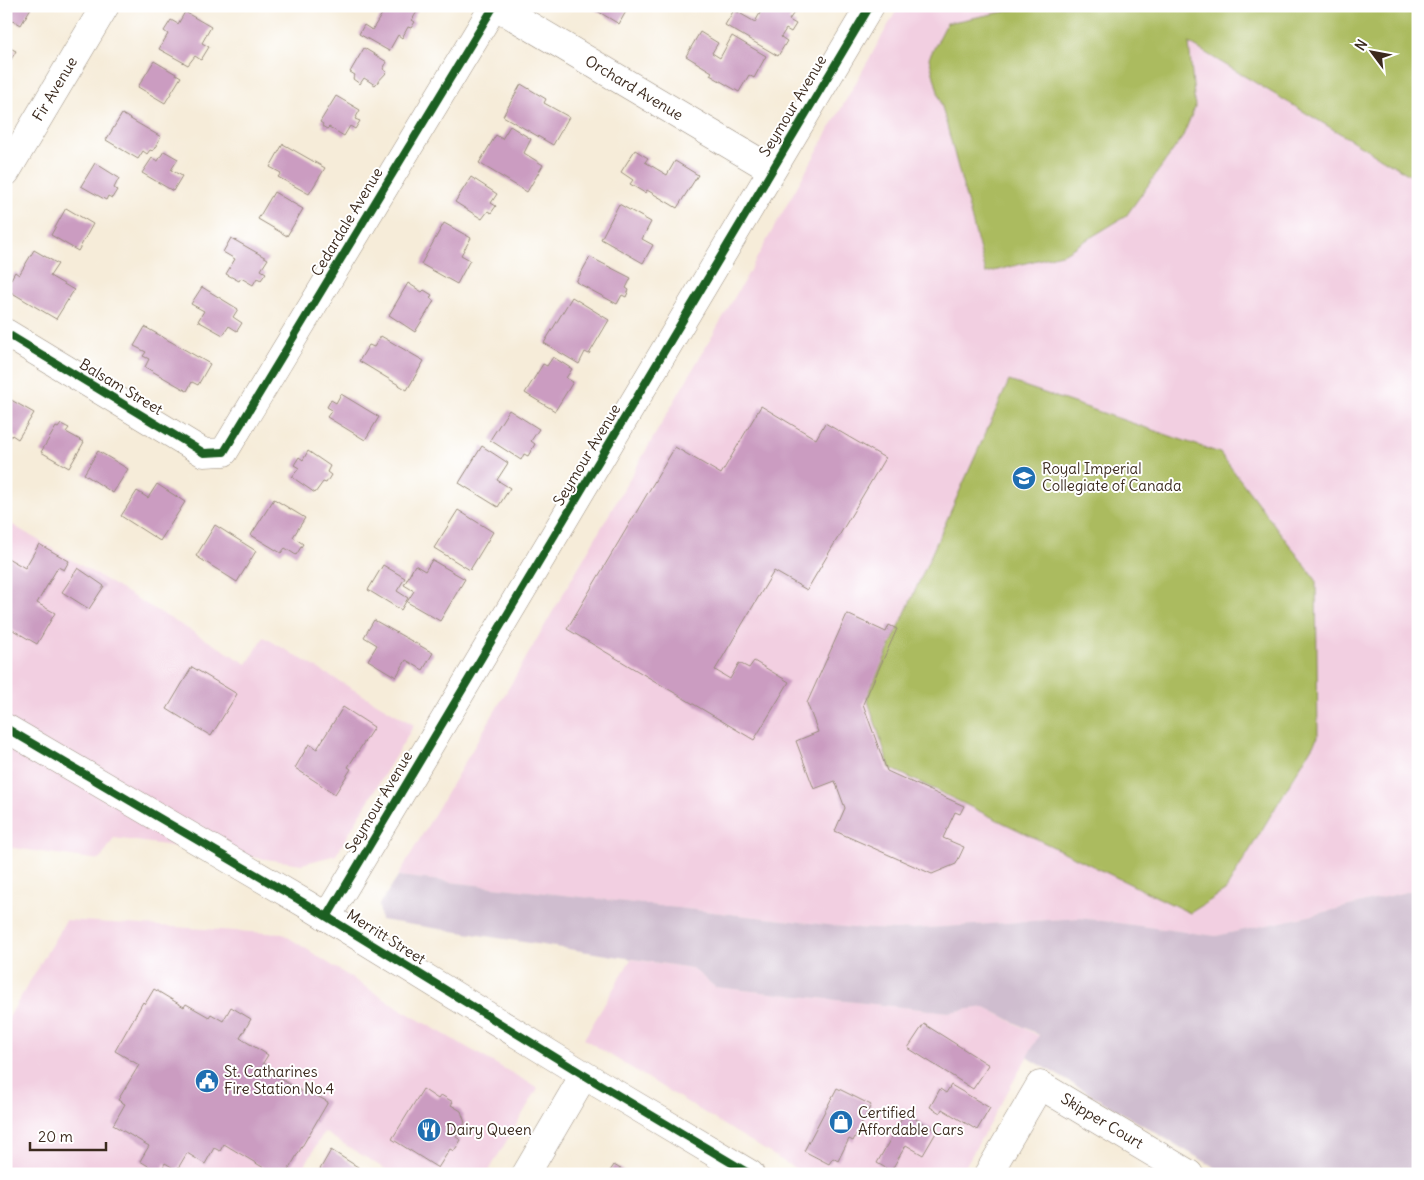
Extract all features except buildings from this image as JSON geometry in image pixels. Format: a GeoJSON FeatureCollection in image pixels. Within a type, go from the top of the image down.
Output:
{"type":"FeatureCollection","features":[{"type":"Feature","properties":{"kind":"street","name":"Fir Avenue"},"geometry":{"type":"LineString","coordinates":[[6,172],[105,6]]}},
{"type":"Feature","properties":{"kind":"street","name":"Orchard Avenue"},"geometry":{"type":"LineString","coordinates":[[495,6],[771,169]]}},
{"type":"Feature","properties":{"kind":"street","name":"Cedardale Avenue"},"geometry":{"type":"LineString","coordinates":[[224,452],[495,6]]}},
{"type":"Feature","properties":{"kind":"street","name":"Seymour Avenue"},"geometry":{"type":"LineString","coordinates":[[327,917],[474,668],[683,322],[771,169],[870,6]]}},
{"type":"Feature","properties":{"kind":"street","name":"Balsam Street"},"geometry":{"type":"LineString","coordinates":[[6,333],[204,453],[224,452]]}},
{"type":"Feature","properties":{"kind":"street","name":"Merritt Street"},"geometry":{"type":"LineString","coordinates":[[6,728],[327,917],[584,1075],[750,1174]]}},
{"type":"Feature","properties":{"kind":"street"},"geometry":{"type":"LineString","coordinates":[[526,1174],[584,1075]]}},
{"type":"Feature","properties":{"kind":"street","name":"Skipper Court"},"geometry":{"type":"LineString","coordinates":[[988,1174],[1040,1085],[1189,1174]]}},
{"type":"Feature","properties":{"kind":"shaded area","name":"Royal Imperial Collegiate of Canada"},"geometry":{"type":"Polygon","coordinates":[[[899,6],[1127,6],[1418,180],[1418,889],[1309,916],[1216,936],[1080,918],[896,930],[853,928],[398,876],[745,279],[899,6]]]}},
{"type":"Feature","properties":{"kind":"shaded area"},"geometry":{"type":"Polygon","coordinates":[[[6,521],[247,664],[264,637],[414,725],[336,855],[302,864],[114,838],[100,860],[6,847],[6,521]]]}},
{"type":"Feature","properties":{"kind":"shaded area"},"geometry":{"type":"Polygon","coordinates":[[[398,876],[853,928],[896,930],[1080,918],[1216,936],[1309,916],[1418,889],[1418,1174],[1226,1174],[1027,1057],[1039,1035],[985,1007],[948,1012],[715,987],[692,968],[381,920],[379,905],[398,876]]]}},
{"type":"Feature","properties":{"kind":"shaded area"},"geometry":{"type":"Polygon","coordinates":[[[66,920],[283,934],[400,1009],[538,1088],[487,1174],[393,1174],[324,1132],[300,1174],[6,1174],[6,1022],[66,920]]]}},
{"type":"Feature","properties":{"kind":"shaded area"},"geometry":{"type":"Polygon","coordinates":[[[631,959],[692,968],[715,987],[948,1012],[985,1007],[1039,1036],[961,1174],[804,1174],[584,1039],[631,959]]]}},
{"type":"Feature","properties":{"kind":"green space"},"geometry":{"type":"Polygon","coordinates":[[[1033,6],[1418,6],[1418,180],[1189,43],[1195,107],[1182,138],[1126,216],[1065,253],[986,273],[929,58],[947,23],[1033,6]]]}},
{"type":"Feature","properties":{"kind":"green space"},"geometry":{"type":"Polygon","coordinates":[[[1009,381],[1220,453],[1316,580],[1318,737],[1225,891],[1190,913],[890,768],[867,698],[1009,381]]]}},
{"type":"Feature","properties":{"kind":"cycle path"},"geometry":{"type":"LineString","coordinates":[[6,333],[204,453],[224,452],[494,6]]}},
{"type":"Feature","properties":{"kind":"cycle path"},"geometry":{"type":"LineString","coordinates":[[327,917],[870,6]]}},
{"type":"Feature","properties":{"kind":"cycle path"},"geometry":{"type":"LineString","coordinates":[[6,728],[306,904],[584,1075],[750,1174]]}},
{"type":"Feature","properties":{"kind":"place","name":"Royal Imperial Collegiate of Canada"},"geometry":{"type":"Point","coordinates":[1024,478]}},
{"type":"Feature","properties":{"kind":"place","name":"St. Catharines Fire Station No.4"},"geometry":{"type":"Point","coordinates":[207,1081]}},
{"type":"Feature","properties":{"kind":"place","name":"Certified Affordable Cars"},"geometry":{"type":"Point","coordinates":[841,1122]}},
{"type":"Feature","properties":{"kind":"place","name":"Dairy Queen"},"geometry":{"type":"Point","coordinates":[429,1130]}}]}
